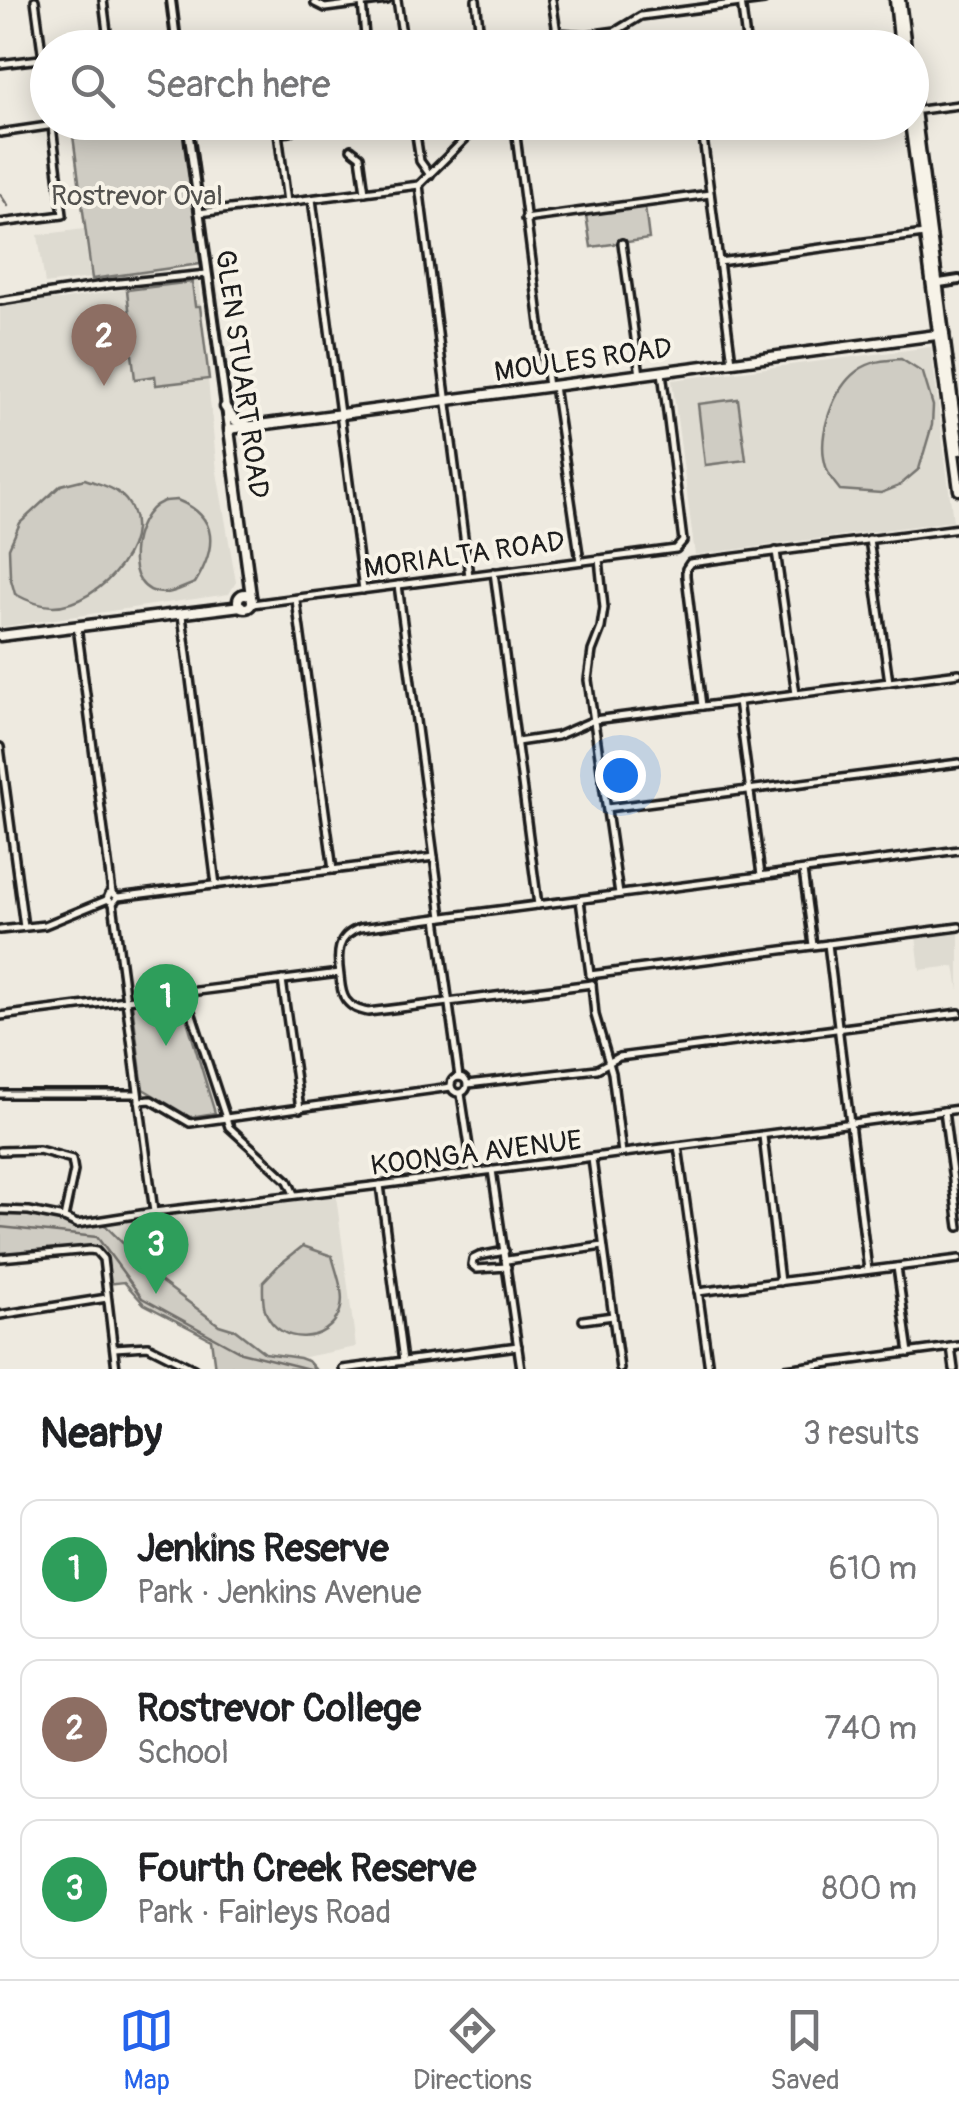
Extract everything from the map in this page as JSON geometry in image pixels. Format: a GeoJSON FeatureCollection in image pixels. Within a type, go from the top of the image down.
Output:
{"type":"FeatureCollection","features":[{"type":"Feature","properties":{"kind":"main road"},"geometry":{"type":"LineString","coordinates":[[897,0],[901,30]]}},
{"type":"Feature","properties":{"kind":"main road"},"geometry":{"type":"LineString","coordinates":[[913,140],[928,234]]}},
{"type":"Feature","properties":{"kind":"main road"},"geometry":{"type":"LineString","coordinates":[[917,140],[959,450]]}},
{"type":"Feature","properties":{"kind":"main road","name":"MOULES ROAD"},"geometry":{"type":"LineString","coordinates":[[228,429],[941,335]]}},
{"type":"Feature","properties":{"kind":"main road"},"geometry":{"type":"LineString","coordinates":[[951,379],[959,490]]}},
{"type":"Feature","properties":{"kind":"main road"},"geometry":{"type":"LineString","coordinates":[[226,407],[235,420],[252,426]]}},
{"type":"Feature","properties":{"kind":"main road","name":"GLEN STUART ROAD"},"geometry":{"type":"LineString","coordinates":[[228,429],[246,597]]}},
{"type":"Feature","properties":{"kind":"main road","name":"MORIALTA ROAD"},"geometry":{"type":"LineString","coordinates":[[0,636],[216,608],[246,608],[246,597],[216,608]]}},
{"type":"Feature","properties":{"kind":"street"},"geometry":{"type":"LineString","coordinates":[[35,0],[40,30]]}},
{"type":"Feature","properties":{"kind":"street"},"geometry":{"type":"LineString","coordinates":[[103,0],[107,30]]}},
{"type":"Feature","properties":{"kind":"street"},"geometry":{"type":"LineString","coordinates":[[171,0],[175,30]]}},
{"type":"Feature","properties":{"kind":"street"},"geometry":{"type":"LineString","coordinates":[[315,3],[325,8],[388,0]]}},
{"type":"Feature","properties":{"kind":"street"},"geometry":{"type":"LineString","coordinates":[[397,0],[401,30]]}},
{"type":"Feature","properties":{"kind":"street"},"geometry":{"type":"LineString","coordinates":[[476,0],[479,30]]}},
{"type":"Feature","properties":{"kind":"street"},"geometry":{"type":"LineString","coordinates":[[552,0],[557,30]]}},
{"type":"Feature","properties":{"kind":"street"},"geometry":{"type":"LineString","coordinates":[[618,30],[641,16],[764,0]]}},
{"type":"Feature","properties":{"kind":"street"},"geometry":{"type":"LineString","coordinates":[[741,2],[745,30]]}},
{"type":"Feature","properties":{"kind":"street"},"geometry":{"type":"LineString","coordinates":[[362,4],[364,30]]}},
{"type":"Feature","properties":{"kind":"street"},"geometry":{"type":"LineString","coordinates":[[0,64],[30,60]]}},
{"type":"Feature","properties":{"kind":"street"},"geometry":{"type":"LineString","coordinates":[[929,109],[959,105]]}},
{"type":"Feature","properties":{"kind":"street"},"geometry":{"type":"LineString","coordinates":[[0,133],[30,129]]}},
{"type":"Feature","properties":{"kind":"street"},"geometry":{"type":"LineString","coordinates":[[0,223],[63,214],[54,140]]}},
{"type":"Feature","properties":{"kind":"street","name":"GLEN STUART ROAD"},"geometry":{"type":"LineString","coordinates":[[189,140],[228,429]]}},
{"type":"Feature","properties":{"kind":"street"},"geometry":{"type":"LineString","coordinates":[[279,140],[287,202]]}},
{"type":"Feature","properties":{"kind":"street"},"geometry":{"type":"LineString","coordinates":[[417,140],[420,162],[430,175]]}},
{"type":"Feature","properties":{"kind":"street"},"geometry":{"type":"LineString","coordinates":[[199,213],[419,185],[465,140]]}},
{"type":"Feature","properties":{"kind":"street"},"geometry":{"type":"LineString","coordinates":[[516,140],[580,562]]}},
{"type":"Feature","properties":{"kind":"street"},"geometry":{"type":"LineString","coordinates":[[703,140],[732,362]]}},
{"type":"Feature","properties":{"kind":"street"},"geometry":{"type":"LineString","coordinates":[[350,149],[360,156],[365,192]]}},
{"type":"Feature","properties":{"kind":"street"},"geometry":{"type":"LineString","coordinates":[[419,185],[469,576]]}},
{"type":"Feature","properties":{"kind":"street"},"geometry":{"type":"LineString","coordinates":[[526,219],[710,194]]}},
{"type":"Feature","properties":{"kind":"street"},"geometry":{"type":"LineString","coordinates":[[312,199],[363,590]]}},
{"type":"Feature","properties":{"kind":"street"},"geometry":{"type":"LineString","coordinates":[[719,262],[928,234]]}},
{"type":"Feature","properties":{"kind":"street"},"geometry":{"type":"LineString","coordinates":[[622,242],[640,375]]}},
{"type":"Feature","properties":{"kind":"street"},"geometry":{"type":"LineString","coordinates":[[0,301],[207,274]]}},
{"type":"Feature","properties":{"kind":"street"},"geometry":{"type":"LineString","coordinates":[[934,284],[959,280]]}},
{"type":"Feature","properties":{"kind":"street","name":"MORIALTA ROAD"},"geometry":{"type":"LineString","coordinates":[[246,597],[296,599],[676,549],[683,541],[662,372]]}},
{"type":"Feature","properties":{"kind":"street"},"geometry":{"type":"LineString","coordinates":[[702,706],[688,565],[959,528]]}},
{"type":"Feature","properties":{"kind":"street"},"geometry":{"type":"LineString","coordinates":[[869,539],[889,682]]}},
{"type":"Feature","properties":{"kind":"street"},"geometry":{"type":"LineString","coordinates":[[776,551],[796,694]]}},
{"type":"Feature","properties":{"kind":"street"},"geometry":{"type":"LineString","coordinates":[[599,559],[604,608],[588,680],[619,894]]}},
{"type":"Feature","properties":{"kind":"street"},"geometry":{"type":"LineString","coordinates":[[494,572],[538,905]]}},
{"type":"Feature","properties":{"kind":"street"},"geometry":{"type":"LineString","coordinates":[[398,586],[458,1077]]}},
{"type":"Feature","properties":{"kind":"street"},"geometry":{"type":"LineString","coordinates":[[296,599],[333,870]]}},
{"type":"Feature","properties":{"kind":"street"},"geometry":{"type":"LineString","coordinates":[[182,612],[216,885]]}},
{"type":"Feature","properties":{"kind":"street"},"geometry":{"type":"LineString","coordinates":[[77,626],[154,1212]]}},
{"type":"Feature","properties":{"kind":"street"},"geometry":{"type":"LineString","coordinates":[[516,742],[558,736],[594,720],[959,673]]}},
{"type":"Feature","properties":{"kind":"street"},"geometry":{"type":"LineString","coordinates":[[738,701],[762,875]]}},
{"type":"Feature","properties":{"kind":"street"},"geometry":{"type":"LineString","coordinates":[[0,747],[24,927]]}},
{"type":"Feature","properties":{"kind":"street"},"geometry":{"type":"LineString","coordinates":[[607,808],[959,763]]}},
{"type":"Feature","properties":{"kind":"street"},"geometry":{"type":"LineString","coordinates":[[592,984],[368,1012],[352,1006],[342,993],[339,946],[353,930],[959,850]]}},
{"type":"Feature","properties":{"kind":"street"},"geometry":{"type":"LineString","coordinates":[[0,930],[54,922],[101,900],[434,856]]}},
{"type":"Feature","properties":{"kind":"street"},"geometry":{"type":"LineString","coordinates":[[804,871],[813,945]]}},
{"type":"Feature","properties":{"kind":"street"},"geometry":{"type":"LineString","coordinates":[[580,899],[595,1015],[608,1062],[622,1153]]}},
{"type":"Feature","properties":{"kind":"street"},"geometry":{"type":"LineString","coordinates":[[590,975],[959,926]]}},
{"type":"Feature","properties":{"kind":"street"},"geometry":{"type":"LineString","coordinates":[[828,944],[868,1270]]}},
{"type":"Feature","properties":{"kind":"street"},"geometry":{"type":"LineString","coordinates":[[0,1016],[340,973]]}},
{"type":"Feature","properties":{"kind":"street"},"geometry":{"type":"LineString","coordinates":[[282,980],[300,1108]]}},
{"type":"Feature","properties":{"kind":"street"},"geometry":{"type":"LineString","coordinates":[[185,993],[224,1118],[288,1180],[294,1194]]}},
{"type":"Feature","properties":{"kind":"street"},"geometry":{"type":"LineString","coordinates":[[468,1084],[597,1069],[619,1057],[959,1013]]}},
{"type":"Feature","properties":{"kind":"street"},"geometry":{"type":"LineString","coordinates":[[458,1077],[468,1084],[462,1094],[451,1087],[458,1077]]}},
{"type":"Feature","properties":{"kind":"street"},"geometry":{"type":"LineString","coordinates":[[0,1094],[139,1097],[190,1123],[451,1087]]}},
{"type":"Feature","properties":{"kind":"street"},"geometry":{"type":"LineString","coordinates":[[462,1094],[473,1173]]}},
{"type":"Feature","properties":{"kind":"street","name":"KOONGA AVENUE"},"geometry":{"type":"LineString","coordinates":[[0,1210],[29,1211],[78,1224],[959,1110]]}},
{"type":"Feature","properties":{"kind":"street"},"geometry":{"type":"LineString","coordinates":[[944,1111],[959,1227]]}},
{"type":"Feature","properties":{"kind":"street"},"geometry":{"type":"LineString","coordinates":[[239,1136],[240,1122],[246,1116]]}},
{"type":"Feature","properties":{"kind":"street"},"geometry":{"type":"LineString","coordinates":[[763,1135],[780,1282]]}},
{"type":"Feature","properties":{"kind":"street"},"geometry":{"type":"LineString","coordinates":[[678,1146],[709,1369]]}},
{"type":"Feature","properties":{"kind":"street"},"geometry":{"type":"LineString","coordinates":[[0,1151],[39,1150],[72,1159],[74,1171],[64,1218]]}},
{"type":"Feature","properties":{"kind":"street"},"geometry":{"type":"LineString","coordinates":[[592,1158],[620,1369]]}},
{"type":"Feature","properties":{"kind":"street"},"geometry":{"type":"LineString","coordinates":[[492,1170],[520,1369]]}},
{"type":"Feature","properties":{"kind":"street"},"geometry":{"type":"LineString","coordinates":[[380,1185],[403,1360]]}},
{"type":"Feature","properties":{"kind":"street"},"geometry":{"type":"LineString","coordinates":[[504,1251],[475,1257],[472,1265],[477,1269],[603,1246]]}},
{"type":"Feature","properties":{"kind":"street"},"geometry":{"type":"LineString","coordinates":[[0,1258],[90,1250],[100,1254],[116,1369]]}},
{"type":"Feature","properties":{"kind":"street"},"geometry":{"type":"LineString","coordinates":[[698,1292],[959,1259]]}},
{"type":"Feature","properties":{"kind":"street"},"geometry":{"type":"LineString","coordinates":[[898,1266],[909,1353]]}},
{"type":"Feature","properties":{"kind":"street"},"geometry":{"type":"LineString","coordinates":[[0,1315],[107,1298]]}},
{"type":"Feature","properties":{"kind":"street"},"geometry":{"type":"LineString","coordinates":[[583,1320],[613,1316]]}},
{"type":"Feature","properties":{"kind":"street"},"geometry":{"type":"LineString","coordinates":[[114,1348],[148,1346],[194,1369]]}},
{"type":"Feature","properties":{"kind":"street"},"geometry":{"type":"LineString","coordinates":[[342,1369],[518,1346]]}},
{"type":"Feature","properties":{"kind":"street"},"geometry":{"type":"LineString","coordinates":[[784,1369],[955,1347],[954,1369]]}},
{"type":"Feature","properties":{"kind":"street"},"geometry":{"type":"LineString","coordinates":[[851,1360],[852,1369]]}},
{"type":"Feature","properties":{"kind":"shaded area"},"geometry":{"type":"Polygon","coordinates":[[[84,229],[90,278],[45,284],[38,235],[84,229]]]}},
{"type":"Feature","properties":{"kind":"shaded area"},"geometry":{"type":"Polygon","coordinates":[[[198,277],[217,472],[236,582],[229,594],[0,627],[0,301],[61,300],[198,277]]]}},
{"type":"Feature","properties":{"kind":"shaded area"},"geometry":{"type":"Polygon","coordinates":[[[931,347],[953,521],[695,555],[672,380],[931,347]]]}},
{"type":"Feature","properties":{"kind":"shaded area"},"geometry":{"type":"Polygon","coordinates":[[[959,930],[959,990],[955,966],[920,970],[916,936],[959,930]]]}},
{"type":"Feature","properties":{"kind":"shaded area"},"geometry":{"type":"Polygon","coordinates":[[[336,1196],[356,1347],[300,1358],[265,1353],[235,1330],[219,1325],[159,1280],[102,1224],[336,1196]]]}},
{"type":"Feature","properties":{"kind":"green space","name":"Rostrevor Oval"},"geometry":{"type":"Polygon","coordinates":[[[74,140],[186,140],[202,262],[92,279],[74,140]]]}},
{"type":"Feature","properties":{"kind":"green space"},"geometry":{"type":"Polygon","coordinates":[[[645,207],[649,239],[591,247],[586,215],[645,207]]]}},
{"type":"Feature","properties":{"kind":"green space"},"geometry":{"type":"Polygon","coordinates":[[[192,282],[195,306],[200,306],[209,379],[156,385],[155,376],[135,379],[132,354],[126,354],[122,318],[130,317],[127,290],[192,282]]]}},
{"type":"Feature","properties":{"kind":"green space"},"geometry":{"type":"Polygon","coordinates":[[[901,359],[923,373],[933,406],[932,425],[919,469],[899,486],[881,493],[840,490],[827,471],[823,451],[834,400],[848,379],[862,368],[901,359]]]}},
{"type":"Feature","properties":{"kind":"green space"},"geometry":{"type":"Polygon","coordinates":[[[738,399],[746,460],[705,465],[698,404],[738,399]]]}},
{"type":"Feature","properties":{"kind":"green space"},"geometry":{"type":"Polygon","coordinates":[[[85,479],[117,491],[132,510],[135,528],[121,565],[89,594],[71,603],[42,605],[15,594],[9,548],[20,523],[61,485],[85,479]]]}},
{"type":"Feature","properties":{"kind":"green space"},"geometry":{"type":"Polygon","coordinates":[[[177,500],[201,515],[207,525],[207,558],[195,583],[169,593],[150,590],[140,581],[135,568],[136,537],[151,510],[164,501],[177,500]]]}},
{"type":"Feature","properties":{"kind":"green space"},"geometry":{"type":"Polygon","coordinates":[[[180,997],[215,1113],[190,1117],[143,1089],[132,1003],[180,997]]]}},
{"type":"Feature","properties":{"kind":"green space"},"geometry":{"type":"Polygon","coordinates":[[[29,1211],[78,1224],[99,1219],[159,1280],[219,1325],[235,1330],[265,1353],[300,1358],[315,1369],[215,1369],[211,1339],[144,1304],[124,1282],[106,1284],[103,1258],[96,1246],[0,1254],[0,1212],[29,1211]]]}},
{"type":"Feature","properties":{"kind":"green space"},"geometry":{"type":"Polygon","coordinates":[[[303,1246],[332,1256],[342,1298],[334,1322],[315,1335],[304,1337],[292,1336],[273,1324],[265,1310],[263,1294],[263,1282],[303,1246]]]}},
{"type":"Feature","properties":{"kind":"waterway"},"geometry":{"type":"LineString","coordinates":[[0,194],[8,206]]}},
{"type":"Feature","properties":{"kind":"waterway"},"geometry":{"type":"LineString","coordinates":[[0,1227],[97,1237],[142,1298],[241,1352],[309,1369]]}},
{"type":"Feature","properties":{"kind":"place","name":"Rostrevor College"},"geometry":{"type":"Point","coordinates":[104,386]}},
{"type":"Feature","properties":{"kind":"place","name":"Jenkins Reserve"},"geometry":{"type":"Point","coordinates":[166,1046]}},
{"type":"Feature","properties":{"kind":"place","name":"Fourth Creek Reserve"},"geometry":{"type":"Point","coordinates":[156,1294]}}]}
